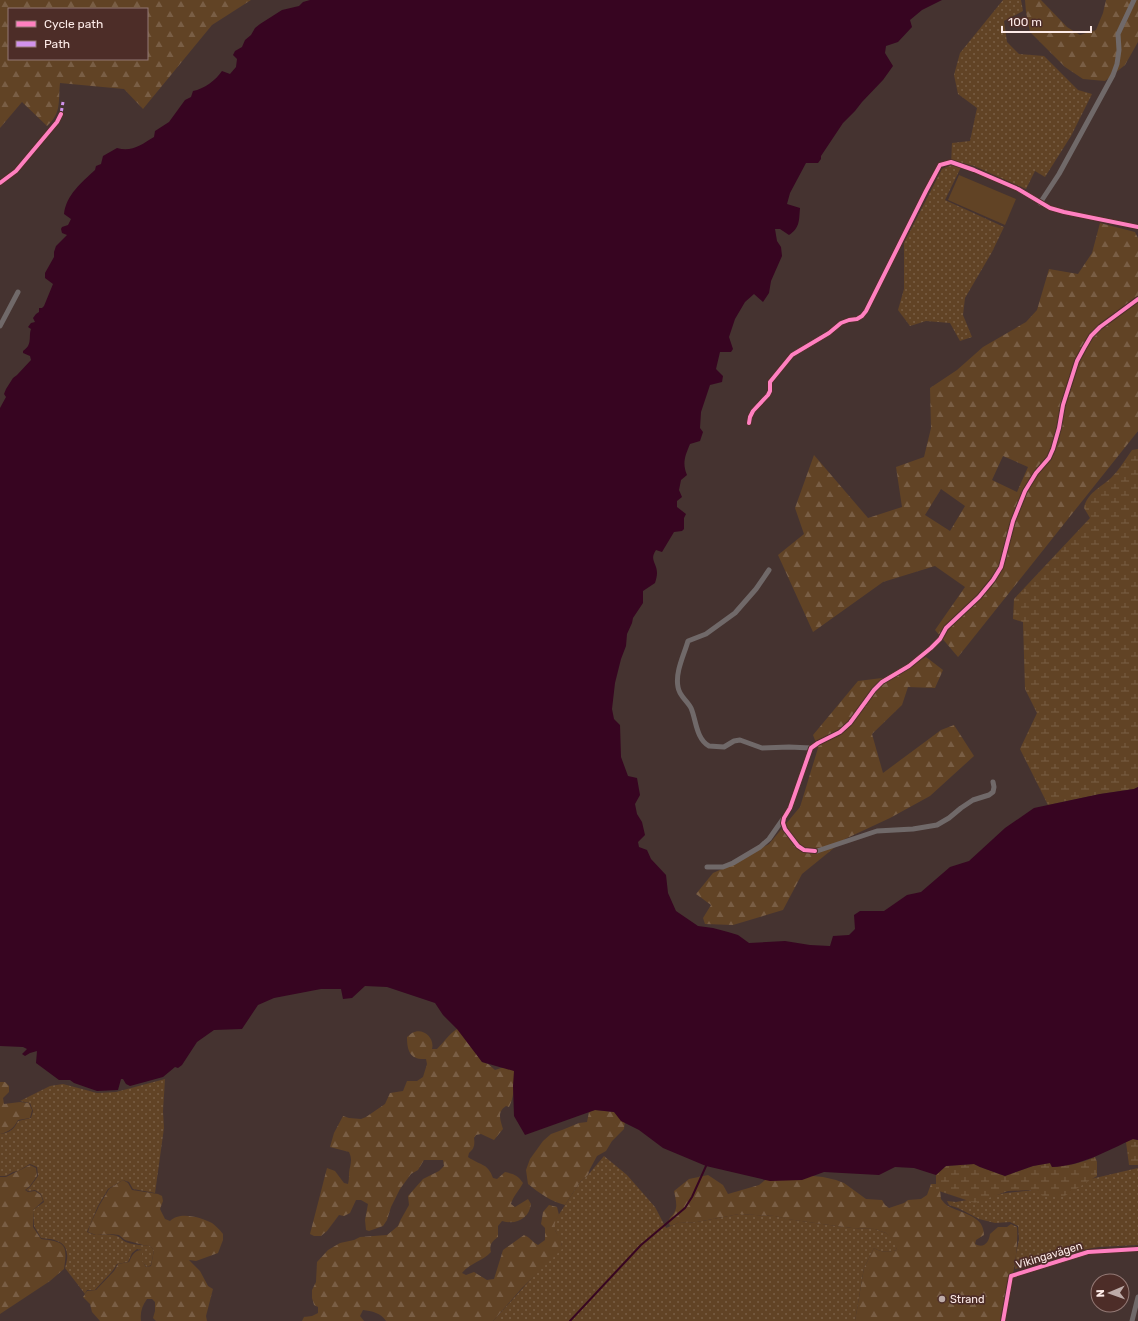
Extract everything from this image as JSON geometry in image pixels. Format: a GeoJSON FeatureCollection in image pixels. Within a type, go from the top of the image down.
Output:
{"type":"FeatureCollection","features":[{"type":"Feature","properties":{"kind":"street"},"geometry":{"type":"LineString","coordinates":[[1040,203],[1059,174],[1113,75],[1117,64],[1119,50],[1118,34],[1134,0]]}},
{"type":"Feature","properties":{"kind":"street"},"geometry":{"type":"LineString","coordinates":[[0,183],[16,171],[57,122],[61,114]]}},
{"type":"Feature","properties":{"kind":"street"},"geometry":{"type":"LineString","coordinates":[[749,423],[753,411],[768,395],[770,391],[770,382],[792,355],[829,333],[841,323],[857,319],[866,311],[940,165],[950,162],[968,167],[1018,189],[1050,208],[1138,227]]}},
{"type":"Feature","properties":{"kind":"street"},"geometry":{"type":"LineString","coordinates":[[0,326],[18,292]]}},
{"type":"Feature","properties":{"kind":"street"},"geometry":{"type":"LineString","coordinates":[[707,867],[723,867],[733,863],[760,847],[768,839],[790,808],[811,748],[840,732],[850,723],[874,690],[892,675],[908,666],[936,644],[946,628],[979,597],[993,580],[1000,567],[1013,521],[1025,491],[1036,473],[1049,458],[1053,449],[1063,406],[1077,361],[1091,336],[1100,327],[1138,299]]}},
{"type":"Feature","properties":{"kind":"street"},"geometry":{"type":"LineString","coordinates":[[769,570],[756,589],[735,613],[706,634],[688,641],[678,676],[678,687],[690,706],[703,741],[709,746],[724,747],[740,740],[762,748],[811,748]]}},
{"type":"Feature","properties":{"kind":"street"},"geometry":{"type":"LineString","coordinates":[[784,818],[783,823],[785,829],[798,846],[804,850],[816,851],[877,831],[913,829],[937,825],[944,822],[961,808],[974,800],[989,795],[993,792],[993,782]]}},
{"type":"Feature","properties":{"kind":"street","name":"Vikingavägen"},"geometry":{"type":"LineString","coordinates":[[1003,1321],[1011,1276],[1088,1252],[1138,1249]]}},
{"type":"Feature","properties":{"kind":"street"},"geometry":{"type":"LineString","coordinates":[[1132,1321],[1138,1298]]}},
{"type":"Feature","properties":{"kind":"green space"},"geometry":{"type":"Polygon","coordinates":[[[0,0],[251,0],[212,25],[143,109],[124,89],[60,83],[57,111],[52,121],[47,126],[22,102],[0,128],[0,0]]]}},
{"type":"Feature","properties":{"kind":"green space"},"geometry":{"type":"Polygon","coordinates":[[[1003,0],[1021,0],[1023,11],[1004,21],[1007,42],[1019,54],[1044,56],[1078,90],[1092,94],[1071,136],[1045,177],[1035,171],[1026,189],[974,166],[963,163],[945,200],[1004,227],[992,252],[965,298],[963,315],[972,337],[960,341],[950,323],[926,321],[910,326],[898,310],[904,289],[904,243],[942,169],[951,165],[952,143],[970,141],[977,108],[958,94],[954,75],[960,53],[1003,0]]]}},
{"type":"Feature","properties":{"kind":"green space"},"geometry":{"type":"Polygon","coordinates":[[[1025,0],[1041,0],[1067,27],[1080,35],[1096,30],[1103,13],[1106,0],[1138,0],[1138,42],[1125,65],[1105,81],[1083,79],[1065,67],[1030,32],[1025,0]]]}},
{"type":"Feature","properties":{"kind":"green space"},"geometry":{"type":"Polygon","coordinates":[[[959,175],[1016,199],[1005,225],[948,200],[959,175]]]}},
{"type":"Feature","properties":{"kind":"green space"},"geometry":{"type":"Polygon","coordinates":[[[1100,223],[1135,232],[1138,238],[1138,431],[958,657],[935,630],[965,587],[935,566],[883,582],[813,632],[778,555],[804,534],[795,508],[814,455],[868,518],[902,507],[896,467],[924,457],[931,428],[930,388],[957,370],[983,347],[1026,322],[1037,310],[1049,269],[1078,274],[1092,253],[1100,223]],[[1003,456],[992,480],[1017,492],[1028,467],[1003,456]],[[941,489],[925,515],[950,531],[965,506],[941,489]]]}},
{"type":"Feature","properties":{"kind":"green space"},"geometry":{"type":"Polygon","coordinates":[[[1138,449],[1138,787],[1048,805],[1020,749],[1037,713],[1025,689],[1023,622],[1013,619],[1014,599],[1090,518],[1084,508],[1088,498],[1094,491],[1114,475],[1132,450],[1138,449]]]}},
{"type":"Feature","properties":{"kind":"green space"},"geometry":{"type":"Polygon","coordinates":[[[926,657],[943,670],[935,688],[908,687],[902,705],[872,734],[883,773],[941,730],[954,725],[974,756],[930,796],[890,818],[845,839],[802,874],[783,910],[733,925],[705,924],[703,918],[711,905],[696,894],[713,873],[769,844],[800,807],[818,748],[813,735],[858,681],[890,677],[926,657]]]}},
{"type":"Feature","properties":{"kind":"green space"},"geometry":{"type":"Polygon","coordinates":[[[457,1029],[462,1032],[482,1062],[488,1064],[495,1070],[501,1068],[511,1068],[514,1071],[514,1089],[511,1103],[509,1107],[506,1106],[503,1108],[500,1113],[503,1129],[494,1140],[481,1134],[476,1135],[474,1138],[474,1147],[469,1153],[468,1157],[486,1167],[493,1178],[497,1179],[505,1172],[513,1174],[523,1183],[513,1198],[511,1204],[515,1207],[528,1199],[531,1204],[528,1214],[521,1220],[512,1222],[502,1221],[498,1226],[498,1237],[491,1245],[491,1252],[462,1273],[466,1275],[474,1272],[487,1280],[494,1279],[503,1250],[524,1235],[538,1245],[545,1240],[545,1228],[541,1224],[543,1212],[549,1205],[557,1207],[559,1215],[556,1221],[555,1229],[562,1244],[562,1249],[522,1288],[493,1321],[386,1321],[382,1316],[376,1313],[363,1310],[360,1316],[364,1321],[302,1321],[304,1317],[312,1316],[318,1313],[318,1307],[314,1305],[312,1298],[312,1290],[316,1282],[317,1262],[328,1250],[340,1243],[360,1237],[387,1235],[398,1226],[409,1205],[408,1196],[423,1179],[439,1171],[444,1166],[443,1160],[424,1160],[418,1170],[411,1174],[400,1189],[383,1226],[369,1231],[366,1230],[365,1220],[368,1204],[361,1200],[356,1200],[350,1213],[344,1216],[339,1215],[327,1231],[321,1236],[314,1236],[310,1234],[327,1168],[335,1171],[344,1183],[348,1184],[349,1180],[351,1160],[349,1152],[330,1147],[334,1133],[343,1116],[361,1119],[366,1117],[385,1104],[390,1093],[403,1091],[407,1081],[417,1081],[423,1077],[427,1064],[426,1059],[416,1058],[410,1054],[407,1037],[411,1033],[420,1031],[424,1033],[432,1041],[432,1049],[437,1049],[457,1029]]]}},
{"type":"Feature","properties":{"kind":"green space"},"geometry":{"type":"Polygon","coordinates":[[[165,1079],[163,1111],[164,1128],[155,1193],[133,1189],[129,1182],[123,1180],[108,1189],[98,1206],[87,1232],[95,1235],[115,1235],[129,1243],[149,1245],[154,1250],[151,1265],[147,1267],[142,1262],[142,1250],[137,1249],[132,1253],[128,1262],[117,1264],[95,1290],[87,1290],[85,1294],[65,1268],[67,1256],[64,1246],[58,1241],[41,1238],[34,1226],[33,1210],[44,1202],[41,1194],[35,1190],[26,1190],[38,1176],[37,1167],[30,1164],[6,1176],[0,1176],[0,1134],[11,1130],[15,1127],[18,1121],[31,1118],[33,1111],[30,1103],[20,1101],[50,1086],[63,1084],[97,1093],[116,1092],[165,1079]]]}},
{"type":"Feature","properties":{"kind":"green space"},"geometry":{"type":"Polygon","coordinates":[[[0,1082],[5,1082],[9,1086],[9,1092],[3,1098],[4,1104],[20,1102],[29,1103],[32,1110],[30,1118],[18,1120],[11,1129],[0,1134],[0,1082]]]}},
{"type":"Feature","properties":{"kind":"green space"},"geometry":{"type":"Polygon","coordinates":[[[595,1110],[614,1112],[625,1121],[624,1129],[612,1141],[606,1151],[597,1156],[588,1175],[580,1182],[565,1205],[555,1202],[528,1184],[526,1170],[530,1159],[543,1141],[551,1134],[579,1123],[587,1122],[589,1112],[595,1110]]]}},
{"type":"Feature","properties":{"kind":"green space"},"geometry":{"type":"Polygon","coordinates":[[[1133,1139],[1138,1140],[1138,1165],[1129,1165],[1126,1142],[1133,1139]]]}},
{"type":"Feature","properties":{"kind":"green space"},"geometry":{"type":"Polygon","coordinates":[[[604,1156],[627,1175],[655,1207],[666,1228],[678,1223],[697,1222],[739,1214],[775,1216],[852,1228],[875,1229],[886,1233],[894,1239],[897,1250],[886,1252],[874,1248],[864,1268],[855,1321],[493,1321],[562,1245],[554,1228],[554,1222],[580,1182],[604,1156]]]}},
{"type":"Feature","properties":{"kind":"green space"},"geometry":{"type":"Polygon","coordinates":[[[1095,1157],[1097,1162],[1097,1176],[1063,1197],[1045,1197],[1030,1190],[1008,1191],[975,1203],[936,1190],[936,1175],[946,1166],[974,1164],[1005,1176],[1033,1166],[1050,1163],[1052,1167],[1063,1166],[1080,1163],[1095,1157]]]}},
{"type":"Feature","properties":{"kind":"green space"},"geometry":{"type":"Polygon","coordinates":[[[30,1165],[36,1168],[37,1176],[25,1190],[28,1192],[35,1191],[41,1195],[43,1201],[33,1210],[33,1227],[41,1239],[55,1241],[63,1246],[65,1249],[64,1269],[50,1281],[0,1314],[0,1177],[6,1177],[30,1165]]]}},
{"type":"Feature","properties":{"kind":"green space"},"geometry":{"type":"Polygon","coordinates":[[[1138,1168],[1138,1245],[1099,1247],[1082,1250],[1015,1269],[1019,1239],[1018,1226],[1010,1222],[995,1223],[979,1219],[949,1205],[947,1201],[956,1202],[1006,1193],[1061,1187],[1138,1168]]]}},
{"type":"Feature","properties":{"kind":"green space"},"geometry":{"type":"Polygon","coordinates":[[[708,1175],[723,1185],[728,1194],[759,1185],[769,1177],[803,1175],[823,1177],[844,1183],[866,1199],[882,1200],[889,1208],[904,1203],[908,1200],[921,1199],[927,1195],[931,1184],[936,1184],[940,1190],[941,1199],[946,1205],[972,1216],[981,1224],[984,1235],[976,1240],[975,1244],[981,1246],[986,1244],[990,1234],[998,1227],[1007,1227],[1011,1224],[1017,1227],[1015,1262],[1002,1321],[855,1321],[864,1268],[874,1248],[885,1252],[897,1250],[893,1239],[886,1233],[875,1229],[852,1228],[775,1216],[739,1214],[697,1222],[678,1223],[670,1226],[669,1220],[674,1214],[676,1206],[674,1191],[689,1179],[708,1175]]]}},
{"type":"Feature","properties":{"kind":"green space"},"geometry":{"type":"Polygon","coordinates":[[[123,1180],[128,1183],[132,1190],[162,1196],[163,1201],[160,1209],[165,1219],[170,1221],[179,1216],[196,1217],[212,1223],[223,1234],[223,1240],[218,1253],[196,1261],[189,1260],[200,1271],[208,1286],[213,1289],[206,1316],[207,1321],[156,1321],[153,1318],[155,1302],[152,1299],[147,1299],[142,1309],[141,1321],[100,1321],[92,1312],[90,1304],[83,1297],[87,1291],[96,1290],[114,1271],[118,1264],[129,1262],[137,1251],[142,1250],[142,1261],[146,1267],[151,1266],[154,1250],[149,1245],[143,1245],[125,1240],[119,1235],[96,1235],[88,1232],[99,1206],[109,1189],[123,1180]]]}},
{"type":"Feature","properties":{"kind":"shaded area"},"geometry":{"type":"Polygon","coordinates":[[[310,0],[942,0],[922,10],[910,20],[912,27],[898,42],[886,46],[885,53],[893,66],[883,80],[843,123],[818,163],[806,163],[790,193],[787,204],[800,208],[797,227],[789,235],[780,229],[775,229],[777,241],[781,247],[782,256],[771,281],[769,293],[763,302],[754,294],[745,302],[735,319],[729,337],[733,349],[731,352],[720,352],[716,369],[723,376],[722,382],[710,385],[701,412],[700,428],[703,432],[700,441],[690,444],[685,460],[687,475],[681,480],[679,490],[682,497],[677,501],[677,507],[686,514],[684,518],[684,529],[682,531],[674,532],[662,552],[656,550],[654,553],[653,559],[657,570],[656,581],[643,591],[643,603],[633,618],[627,634],[626,646],[615,683],[612,709],[614,719],[620,725],[621,757],[628,776],[637,778],[640,795],[635,804],[645,835],[638,842],[639,847],[647,850],[651,859],[666,875],[668,893],[676,911],[698,926],[713,928],[738,935],[749,943],[785,941],[810,945],[830,946],[833,936],[849,935],[855,929],[854,915],[860,911],[884,911],[907,895],[921,892],[950,867],[969,861],[1005,828],[1034,808],[1138,787],[1138,1140],[1133,1139],[1104,1153],[1073,1164],[1052,1167],[1050,1163],[1033,1166],[1005,1176],[974,1164],[946,1166],[936,1175],[914,1168],[895,1167],[879,1175],[824,1172],[802,1180],[770,1181],[706,1166],[663,1148],[639,1130],[621,1121],[614,1112],[595,1110],[525,1135],[514,1116],[514,1071],[482,1062],[457,1029],[443,1015],[435,1003],[387,987],[365,986],[352,998],[343,999],[341,989],[321,989],[274,998],[258,1005],[242,1029],[214,1030],[197,1042],[182,1065],[178,1068],[175,1067],[163,1077],[130,1086],[126,1084],[123,1079],[121,1079],[118,1090],[97,1091],[74,1083],[70,1080],[59,1080],[36,1063],[37,1051],[25,1056],[22,1054],[27,1049],[23,1047],[0,1046],[0,408],[6,397],[4,394],[13,378],[31,360],[30,356],[23,353],[23,351],[28,347],[29,342],[31,329],[28,327],[31,323],[35,322],[33,318],[39,312],[39,308],[44,306],[53,284],[45,278],[45,273],[54,257],[56,246],[67,235],[62,233],[61,229],[62,227],[68,225],[71,219],[64,214],[65,207],[75,189],[95,170],[96,166],[101,164],[103,156],[117,148],[127,149],[145,143],[154,137],[155,131],[169,122],[185,100],[191,97],[193,91],[209,84],[222,71],[230,74],[236,67],[237,59],[233,55],[235,51],[242,47],[245,40],[251,35],[255,28],[282,10],[299,6],[303,2],[310,0]]]}},
{"type":"Feature","properties":{"kind":"waterway"},"geometry":{"type":"LineString","coordinates":[[570,1321],[641,1245],[685,1208],[692,1197],[706,1166]]}},
{"type":"Feature","properties":{"kind":"marked path"},"geometry":{"type":"LineString","coordinates":[[61,114],[63,102]]}},
{"type":"Feature","properties":{"kind":"cycle path"},"geometry":{"type":"LineString","coordinates":[[0,183],[16,171],[57,122],[61,114]]}},
{"type":"Feature","properties":{"kind":"cycle path"},"geometry":{"type":"LineString","coordinates":[[749,423],[753,411],[768,395],[770,391],[770,382],[792,355],[829,333],[841,323],[857,319],[866,311],[940,165],[951,162],[974,170],[1018,189],[1050,208],[1138,227]]}},
{"type":"Feature","properties":{"kind":"cycle path"},"geometry":{"type":"LineString","coordinates":[[815,851],[804,850],[798,846],[785,829],[783,823],[784,818],[790,808],[811,748],[840,732],[850,723],[874,690],[882,682],[909,666],[931,648],[940,639],[946,628],[979,597],[993,580],[1001,567],[1013,521],[1025,491],[1036,473],[1049,458],[1053,449],[1063,405],[1077,361],[1091,336],[1100,327],[1138,299]]}},
{"type":"Feature","properties":{"kind":"cycle path"},"geometry":{"type":"LineString","coordinates":[[1003,1321],[1011,1276],[1088,1252],[1138,1249]]}},
{"type":"Feature","properties":{"kind":"place","name":"Strand"},"geometry":{"type":"Point","coordinates":[942,1299]}}]}
